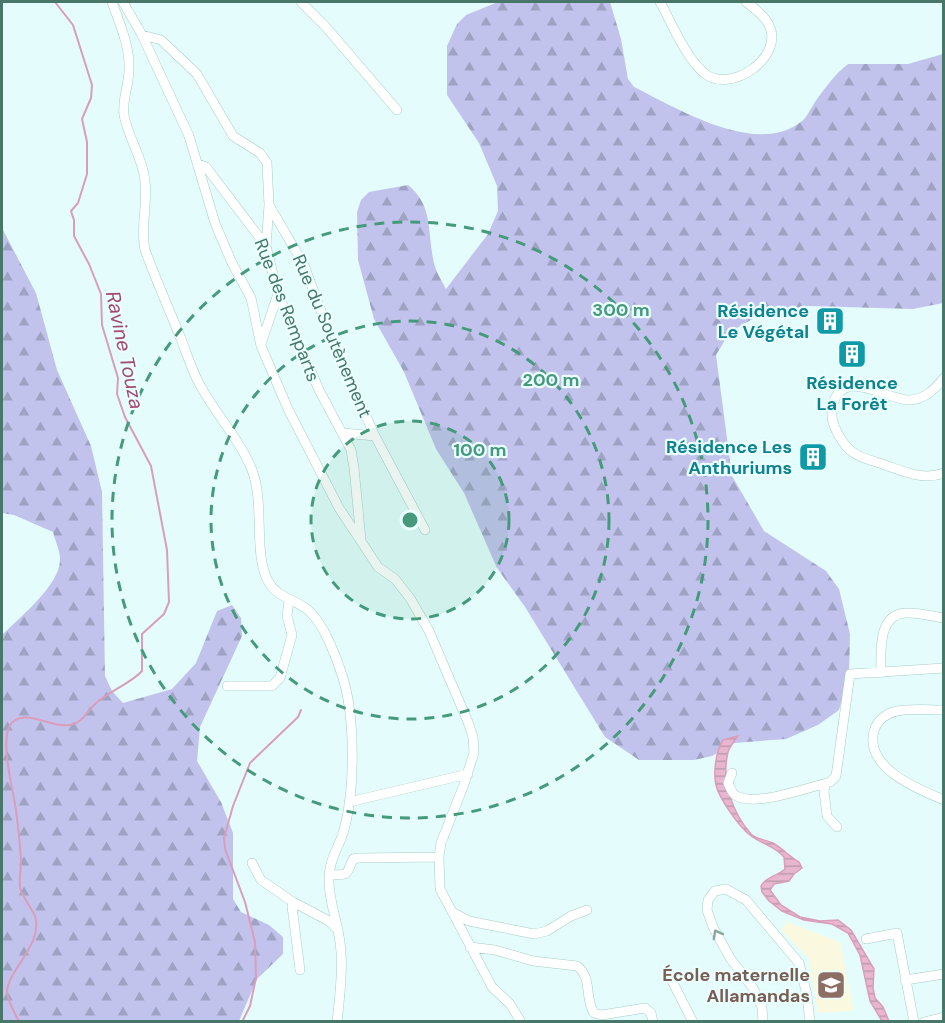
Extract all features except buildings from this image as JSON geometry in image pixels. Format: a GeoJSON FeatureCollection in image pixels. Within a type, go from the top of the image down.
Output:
{"type":"FeatureCollection","features":[{"type":"Feature","properties":{"kind":"street"},"geometry":{"type":"LineString","coordinates":[[112,2],[129,58],[128,80],[123,102],[145,182],[142,228],[145,250],[198,383],[232,432],[253,472],[262,561],[267,580],[278,594],[304,607],[315,618],[328,640],[344,680],[353,774],[344,832],[330,863],[329,875],[338,930],[340,978],[337,1022]]}},
{"type":"Feature","properties":{"kind":"street"},"geometry":{"type":"LineString","coordinates":[[123,2],[142,35],[189,136],[215,223],[232,263],[251,298],[261,346],[288,409],[339,508],[361,543],[378,567],[395,579],[429,631],[473,737],[474,753],[468,774],[441,843],[440,889],[492,987],[510,1004],[521,1022]]}},
{"type":"Feature","properties":{"kind":"street"},"geometry":{"type":"LineString","coordinates":[[301,2],[325,26],[397,110]]}},
{"type":"Feature","properties":{"kind":"street"},"geometry":{"type":"LineString","coordinates":[[660,2],[689,54],[705,74],[720,80],[734,78],[751,70],[763,60],[769,50],[772,38],[769,26],[762,16],[746,2]]}},
{"type":"Feature","properties":{"kind":"street"},"geometry":{"type":"LineString","coordinates":[[142,35],[161,40],[197,74],[233,136],[260,153],[267,163],[269,206],[266,246]]}},
{"type":"Feature","properties":{"kind":"street","name":"Rue des Remparts"},"geometry":{"type":"LineString","coordinates":[[198,164],[206,167],[266,246],[278,294],[319,390],[351,450],[361,543]]}},
{"type":"Feature","properties":{"kind":"street","name":"Rue du Soutènement"},"geometry":{"type":"LineString","coordinates":[[269,206],[304,265],[333,343],[375,436],[425,530]]}},
{"type":"Feature","properties":{"kind":"street"},"geometry":{"type":"LineString","coordinates":[[261,346],[278,294]]}},
{"type":"Feature","properties":{"kind":"street"},"geometry":{"type":"LineString","coordinates":[[944,378],[927,395],[908,400],[863,386],[851,386],[835,398],[831,415],[836,432],[846,446],[858,456],[922,477],[944,473]]}},
{"type":"Feature","properties":{"kind":"street"},"geometry":{"type":"LineString","coordinates":[[343,433],[375,436]]}},
{"type":"Feature","properties":{"kind":"street"},"geometry":{"type":"LineString","coordinates":[[227,686],[239,684],[272,686],[280,678],[292,636],[287,616],[289,600]]}},
{"type":"Feature","properties":{"kind":"street"},"geometry":{"type":"LineString","coordinates":[[881,674],[883,635],[893,617],[904,613],[944,618]]}},
{"type":"Feature","properties":{"kind":"street"},"geometry":{"type":"LineString","coordinates":[[732,773],[728,783],[734,795],[742,799],[768,798],[833,780],[836,776],[850,674],[881,674],[944,668]]}},
{"type":"Feature","properties":{"kind":"street"},"geometry":{"type":"LineString","coordinates":[[944,710],[906,710],[890,713],[883,717],[876,726],[873,737],[874,748],[879,759],[899,779],[944,800]]}},
{"type":"Feature","properties":{"kind":"street"},"geometry":{"type":"LineString","coordinates":[[349,802],[468,774]]}},
{"type":"Feature","properties":{"kind":"street"},"geometry":{"type":"LineString","coordinates":[[825,783],[827,816],[837,827]]}},
{"type":"Feature","properties":{"kind":"street"},"geometry":{"type":"LineString","coordinates":[[329,875],[346,874],[349,872],[352,861],[358,858],[439,857]]}},
{"type":"Feature","properties":{"kind":"street"},"geometry":{"type":"LineString","coordinates":[[252,863],[261,880],[293,902],[329,921],[338,930]]}},
{"type":"Feature","properties":{"kind":"street"},"geometry":{"type":"LineString","coordinates":[[763,1022],[762,1007],[753,988],[730,958],[713,927],[707,910],[708,900],[715,891],[726,889],[746,900],[799,963],[807,995],[810,1022]]}},
{"type":"Feature","properties":{"kind":"street"},"geometry":{"type":"LineString","coordinates":[[293,902],[300,970]]}},
{"type":"Feature","properties":{"kind":"street"},"geometry":{"type":"LineString","coordinates":[[450,910],[469,921],[530,934],[542,933],[571,916],[587,910]]}},
{"type":"Feature","properties":{"kind":"street"},"geometry":{"type":"LineString","coordinates":[[866,939],[897,933],[914,1022]]}},
{"type":"Feature","properties":{"kind":"street"},"geometry":{"type":"LineString","coordinates":[[470,946],[495,950],[533,962],[578,966],[586,976],[591,1008],[594,1013],[602,1015],[645,1008],[651,1013],[653,1022]]}},
{"type":"Feature","properties":{"kind":"street"},"geometry":{"type":"LineString","coordinates":[[905,980],[944,974]]}},
{"type":"Feature","properties":{"kind":"street"},"geometry":{"type":"LineString","coordinates":[[669,978],[693,1022]]}},
{"type":"Feature","properties":{"kind":"street"},"geometry":{"type":"LineString","coordinates":[[924,1022],[944,1017]]}},
{"type":"Feature","properties":{"kind":"shaded area"},"geometry":{"type":"Polygon","coordinates":[[[738,736],[729,750],[726,774],[730,796],[738,816],[751,834],[777,845],[799,862],[802,868],[789,881],[774,884],[770,890],[781,905],[800,917],[820,921],[838,920],[851,930],[874,969],[875,998],[883,1007],[889,1021],[882,1021],[870,1001],[860,955],[848,933],[832,924],[804,920],[782,911],[762,892],[763,883],[785,869],[784,857],[754,838],[740,826],[721,797],[715,780],[716,762],[723,740],[738,736]]]}},
{"type":"Feature","properties":{"kind":"shaded area","name":"École maternelle Allamandas"},"geometry":{"type":"Polygon","coordinates":[[[787,922],[840,942],[854,1011],[818,1013],[809,959],[781,930],[787,922]]]}},
{"type":"Feature","properties":{"kind":"green space"},"geometry":{"type":"Polygon","coordinates":[[[498,2],[610,2],[621,39],[628,79],[634,87],[694,117],[740,132],[763,134],[784,131],[802,121],[830,82],[848,64],[908,64],[943,54],[943,303],[913,309],[809,306],[761,314],[730,332],[716,355],[732,476],[764,531],[826,571],[839,589],[850,634],[849,674],[839,710],[818,725],[786,739],[734,743],[712,756],[694,760],[639,760],[605,737],[525,607],[497,568],[464,493],[436,449],[404,372],[374,319],[358,260],[357,212],[361,200],[369,192],[408,185],[416,193],[426,211],[435,266],[446,289],[488,234],[498,211],[497,186],[479,143],[447,95],[447,46],[457,24],[466,15],[498,2]]]}},
{"type":"Feature","properties":{"kind":"green space"},"geometry":{"type":"Polygon","coordinates":[[[2,228],[36,293],[57,370],[91,446],[102,492],[105,676],[112,691],[123,703],[172,689],[196,663],[217,611],[232,605],[241,618],[242,636],[200,727],[197,761],[221,802],[233,833],[233,899],[241,912],[269,925],[283,937],[283,954],[257,979],[239,1021],[2,1021],[2,635],[47,590],[54,579],[60,559],[53,532],[14,515],[2,513],[2,228]]]}},
{"type":"Feature","properties":{"kind":"waterway","name":"Ravine Touza"},"geometry":{"type":"LineString","coordinates":[[19,1022],[7,992],[13,975],[30,947],[36,926],[35,916],[20,888],[19,835],[7,754],[7,733],[10,725],[22,718],[63,725],[74,724],[81,720],[100,700],[131,680],[142,671],[142,634],[164,614],[169,602],[167,550],[151,466],[125,417],[117,394],[118,378],[102,325],[101,294],[74,236],[74,220],[71,211],[78,203],[87,174],[87,142],[82,119],[91,98],[92,85],[73,25],[55,2]]}},
{"type":"Feature","properties":{"kind":"waterway"},"geometry":{"type":"LineString","coordinates":[[242,1022],[250,1006],[256,978],[255,942],[245,902],[225,849],[224,838],[233,806],[250,763],[298,717],[301,710]]}},
{"type":"Feature","properties":{"kind":"place","name":"Résidence Le Végétal"},"geometry":{"type":"Point","coordinates":[830,321]}},
{"type":"Feature","properties":{"kind":"place","name":"Résidence La Forêt"},"geometry":{"type":"Point","coordinates":[852,354]}},
{"type":"Feature","properties":{"kind":"place","name":"Résidence Les Anthuriums"},"geometry":{"type":"Point","coordinates":[813,457]}},
{"type":"Feature","properties":{"kind":"place","name":"École maternelle Allamandas"},"geometry":{"type":"Point","coordinates":[831,985]}}]}
